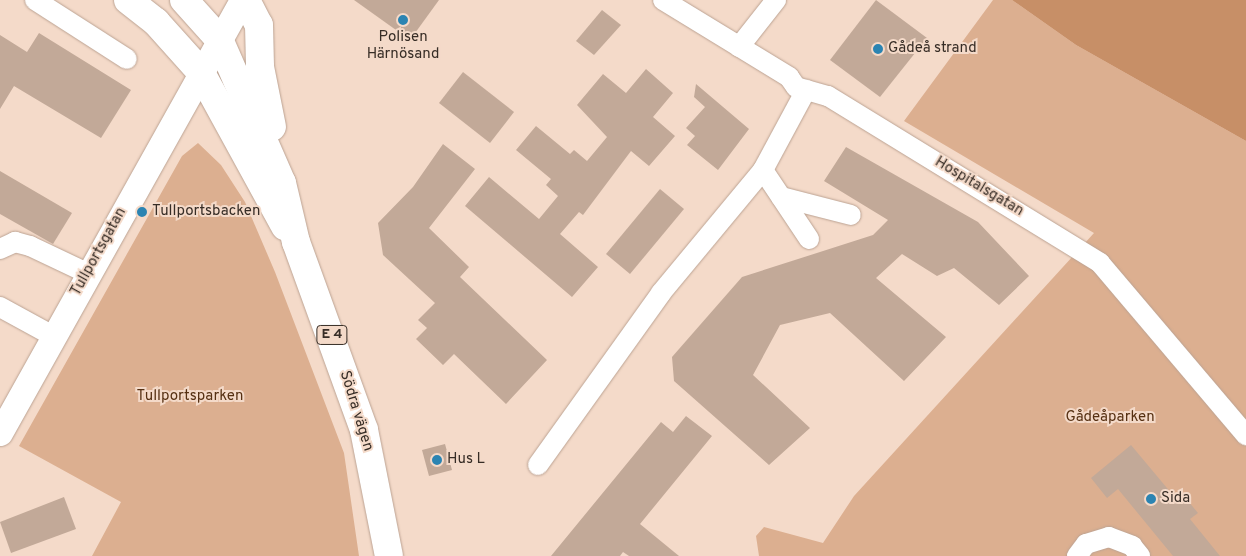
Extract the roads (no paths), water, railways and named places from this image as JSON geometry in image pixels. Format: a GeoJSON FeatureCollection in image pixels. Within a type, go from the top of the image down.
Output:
{"type":"FeatureCollection","features":[{"type":"Feature","properties":{"kind":"highway","name":"Södra vägen"},"geometry":{"type":"LineString","coordinates":[[128,0],[156,22],[200,71],[256,181],[296,242]]}},
{"type":"Feature","properties":{"kind":"highway","name":"Södra vägen"},"geometry":{"type":"LineString","coordinates":[[184,0],[219,39],[282,183],[296,242],[364,430],[389,556]]}},
{"type":"Feature","properties":{"kind":"highway"},"geometry":{"type":"LineString","coordinates":[[246,0],[259,25],[260,67],[282,183]]}},
{"type":"Feature","properties":{"kind":"main road","name":"Tullportsgatan"},"geometry":{"type":"LineString","coordinates":[[1,427],[200,71],[242,0]]}},
{"type":"Feature","properties":{"kind":"street"},"geometry":{"type":"LineString","coordinates":[[35,0],[128,59]]}},
{"type":"Feature","properties":{"kind":"street","name":"Hospitalsgatan"},"geometry":{"type":"LineString","coordinates":[[663,0],[806,90],[828,96],[1100,263],[1246,435]]}},
{"type":"Feature","properties":{"kind":"street"},"geometry":{"type":"LineString","coordinates":[[739,47],[776,0]]}},
{"type":"Feature","properties":{"kind":"street"},"geometry":{"type":"LineString","coordinates":[[538,465],[661,292],[763,170],[806,90]]}},
{"type":"Feature","properties":{"kind":"street"},"geometry":{"type":"LineString","coordinates":[[763,170],[809,239]]}},
{"type":"Feature","properties":{"kind":"street"},"geometry":{"type":"LineString","coordinates":[[781,197],[851,215]]}},
{"type":"Feature","properties":{"kind":"street"},"geometry":{"type":"LineString","coordinates":[[0,249],[15,242],[30,246],[88,273]]}},
{"type":"Feature","properties":{"kind":"street"},"geometry":{"type":"LineString","coordinates":[[0,307],[53,336]]}},
{"type":"Feature","properties":{"kind":"street"},"geometry":{"type":"LineString","coordinates":[[1077,556],[1086,544],[1109,537],[1126,543],[1140,556]]}},
{"type":"Feature","properties":{"kind":"place","name":"Polisen Härnösand"},"geometry":{"type":"Point","coordinates":[403,20]}},
{"type":"Feature","properties":{"kind":"place","name":"Gådeå strand"},"geometry":{"type":"Point","coordinates":[878,49]}},
{"type":"Feature","properties":{"kind":"place","name":"Tullportsbacken"},"geometry":{"type":"Point","coordinates":[142,212]}},
{"type":"Feature","properties":{"kind":"place","name":"Hus L"},"geometry":{"type":"Point","coordinates":[437,460]}},
{"type":"Feature","properties":{"kind":"place","name":"Sida"},"geometry":{"type":"Point","coordinates":[1151,499]}},
{"type":"Feature","properties":{"kind":"park label","name":"Tullportsparken"},"geometry":{"type":"Point","coordinates":[190,397]}},
{"type":"Feature","properties":{"kind":"park label","name":"Gådeåparken"},"geometry":{"type":"Point","coordinates":[1110,418]}}]}
